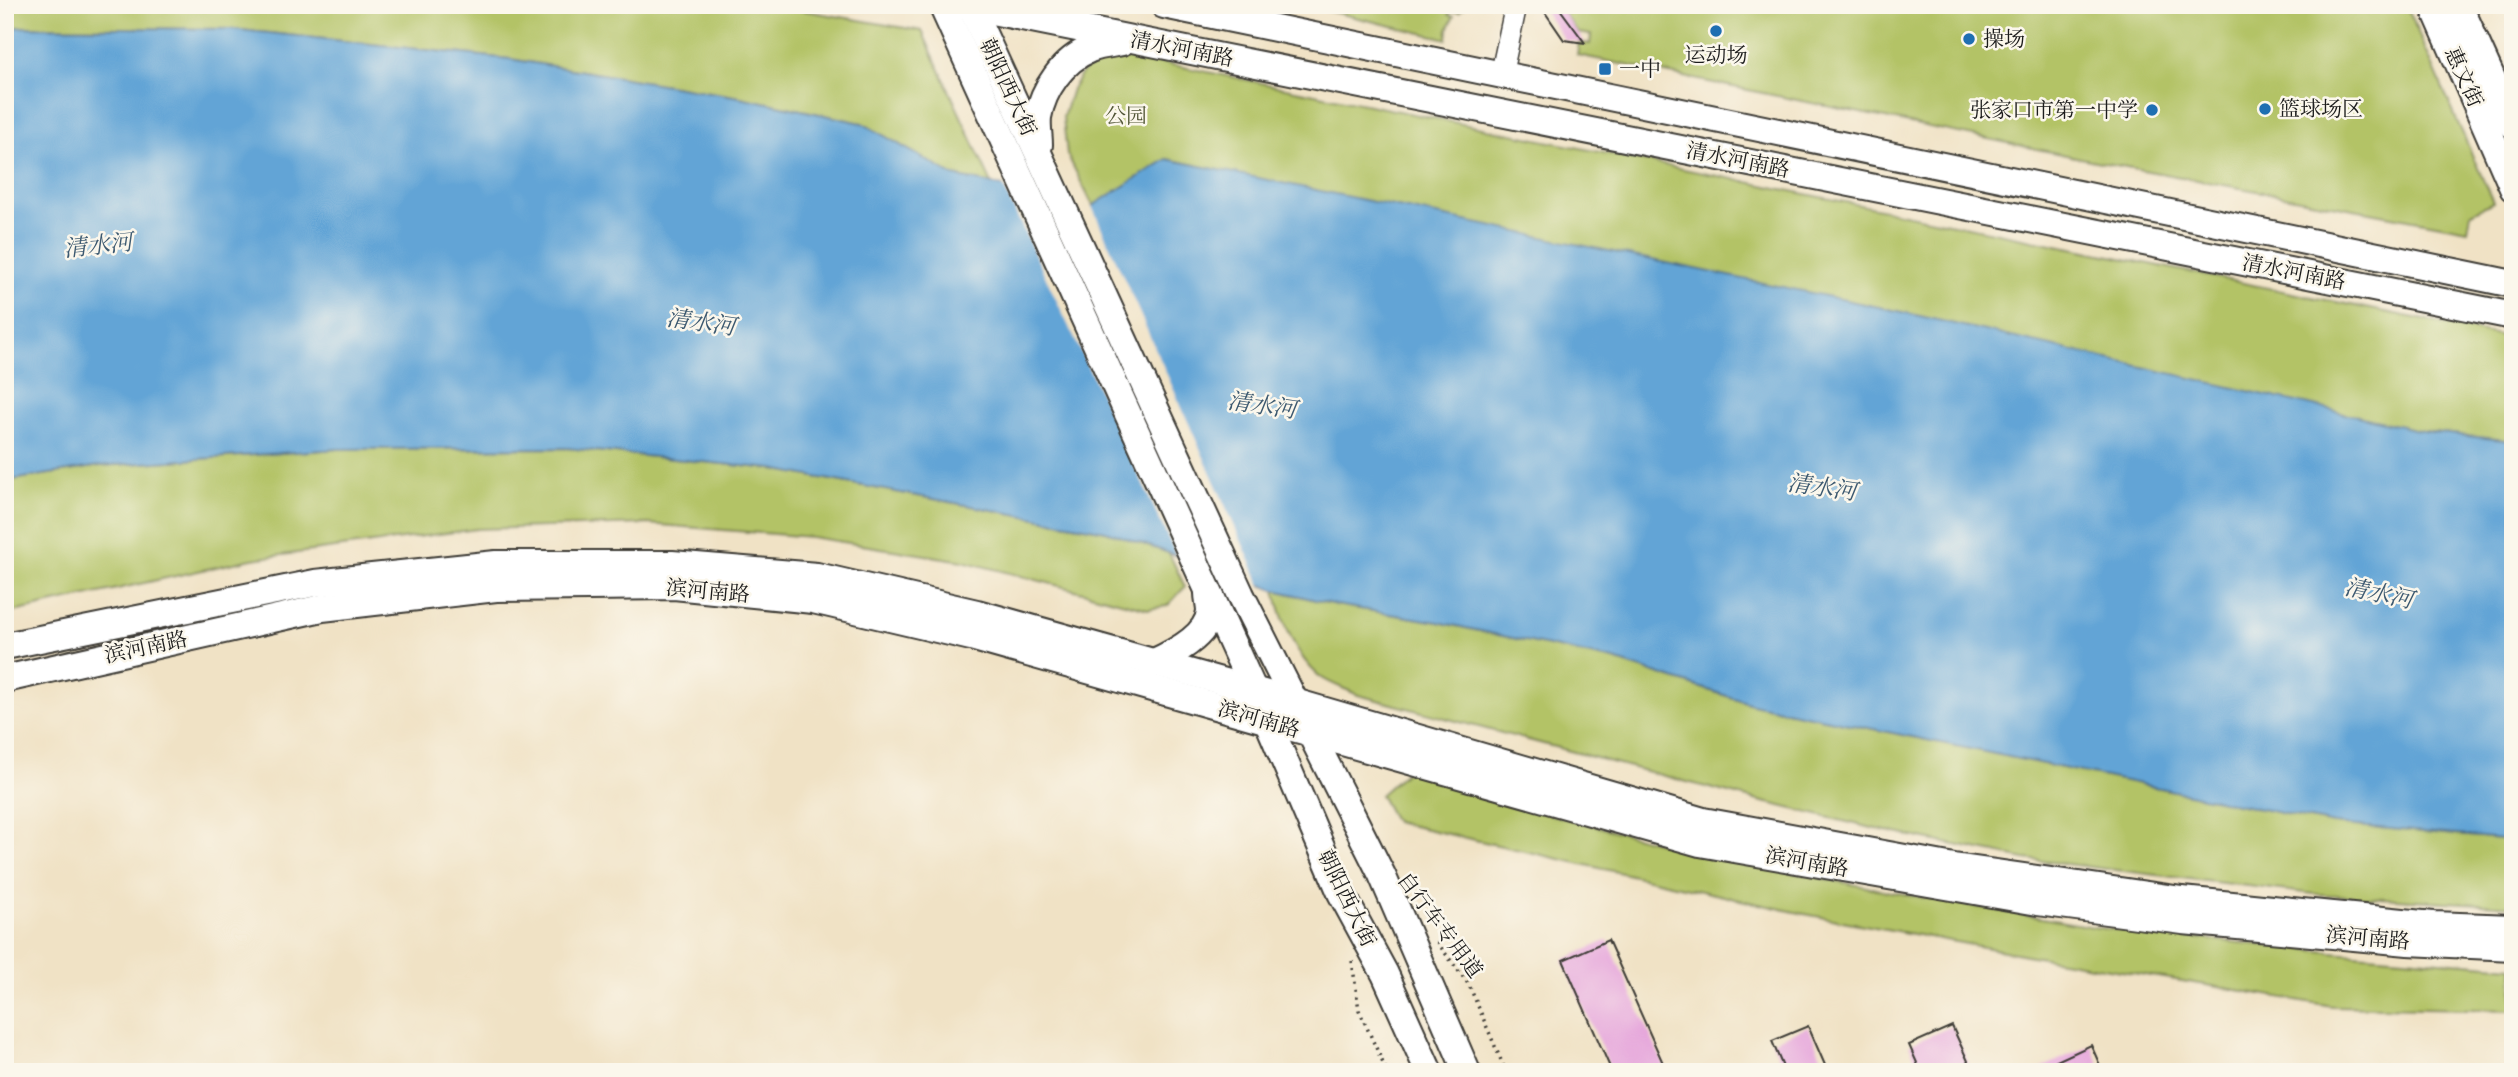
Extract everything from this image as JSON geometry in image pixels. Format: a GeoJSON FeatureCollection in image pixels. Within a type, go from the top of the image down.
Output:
{"type":"FeatureCollection","features":[{"type":"Feature","properties":{"kind":"main road","name":"朝阳西大街"},"geometry":{"type":"LineString","coordinates":[[942,5],[1268,722],[1341,893],[1385,974],[1429,1072]]}},
{"type":"Feature","properties":{"kind":"main road","name":"清水河南路"},"geometry":{"type":"LineString","coordinates":[[1164,5],[2513,284]]}},
{"type":"Feature","properties":{"kind":"main road","name":"惠文街"},"geometry":{"type":"LineString","coordinates":[[2433,5],[2513,188]]}},
{"type":"Feature","properties":{"kind":"main road","name":"惠文街"},"geometry":{"type":"LineString","coordinates":[[2459,5],[2513,125]]}},
{"type":"Feature","properties":{"kind":"main road","name":"朝阳西大街"},"geometry":{"type":"LineString","coordinates":[[968,6],[1043,162],[1241,595],[1382,875],[1467,1072]]}},
{"type":"Feature","properties":{"kind":"main road","name":"清水河南路"},"geometry":{"type":"LineString","coordinates":[[968,6],[2513,316]]}},
{"type":"Feature","properties":{"kind":"main road"},"geometry":{"type":"LineString","coordinates":[[1043,162],[1038,119],[1046,91],[1058,74],[1076,57],[1091,48],[1134,40]]}},
{"type":"Feature","properties":{"kind":"main road","name":"滨河南路"},"geometry":{"type":"LineString","coordinates":[[5,646],[316,583],[496,564],[672,564],[817,576],[976,613],[1253,690],[1703,821],[1954,867],[2182,900],[2433,925],[2513,928]]}},
{"type":"Feature","properties":{"kind":"main road","name":"滨河南路"},"geometry":{"type":"LineString","coordinates":[[5,678],[322,608],[496,588],[674,586],[826,603],[971,637],[1700,843],[2038,902],[2183,921],[2408,942],[2513,947]]}},
{"type":"Feature","properties":{"kind":"main road"},"geometry":{"type":"LineString","coordinates":[[1152,663],[1188,642],[1206,623],[1210,611],[1207,588]]}},
{"type":"Feature","properties":{"kind":"lane"},"geometry":{"type":"LineString","coordinates":[[1501,76],[1516,5]]}},
{"type":"Feature","properties":{"kind":"path","name":"自行车专用道"},"geometry":{"type":"LineString","coordinates":[[1433,937],[1469,985],[1506,1072]]}},
{"type":"Feature","properties":{"kind":"path"},"geometry":{"type":"LineString","coordinates":[[1351,958],[1359,1010],[1387,1072]]}},
{"type":"Feature","properties":{"kind":"green space"},"geometry":{"type":"Polygon","coordinates":[[[5,5],[772,5],[922,31],[992,184],[954,176],[862,123],[740,97],[510,59],[232,29],[5,27],[5,5]]]}},
{"type":"Feature","properties":{"kind":"green space"},"geometry":{"type":"Polygon","coordinates":[[[1303,5],[1466,5],[1459,12],[1450,11],[1449,15],[1454,16],[1447,39],[1303,5]]]}},
{"type":"Feature","properties":{"kind":"green space","name":"张家口市第一中学"},"geometry":{"type":"Polygon","coordinates":[[[1557,5],[2406,5],[2493,202],[2471,213],[2468,230],[2110,164],[1577,55],[1579,42],[1590,44],[1591,35],[1578,33],[1557,5]]]}},
{"type":"Feature","properties":{"kind":"green space","name":"公园"},"geometry":{"type":"Polygon","coordinates":[[[1114,53],[2513,338],[2513,441],[2423,431],[1167,159],[1093,206],[1067,154],[1063,117],[1072,89],[1088,64],[1114,53]]]}},
{"type":"Feature","properties":{"kind":"green space"},"geometry":{"type":"Polygon","coordinates":[[[566,448],[772,469],[1106,531],[1169,553],[1185,587],[1167,606],[1148,609],[963,561],[811,537],[647,524],[477,529],[252,559],[5,614],[5,481],[100,466],[338,449],[566,448]]]}},
{"type":"Feature","properties":{"kind":"green space"},"geometry":{"type":"Polygon","coordinates":[[[1275,590],[1336,605],[1438,622],[1614,660],[1752,704],[2334,824],[2513,840],[2513,906],[2314,894],[2025,859],[1876,829],[1755,800],[1358,695],[1319,676],[1310,667],[1285,625],[1275,590]]]}},
{"type":"Feature","properties":{"kind":"green space"},"geometry":{"type":"Polygon","coordinates":[[[1408,770],[1540,812],[1724,859],[1892,892],[2099,928],[2319,951],[2513,967],[2513,1010],[2332,1006],[2037,957],[1799,913],[1395,822],[1380,795],[1408,770]]]}},
{"type":"Feature","properties":{"kind":"water","name":"清水河"},"geometry":{"type":"Polygon","coordinates":[[[5,27],[232,29],[510,59],[740,97],[862,123],[954,176],[1092,206],[1167,159],[1898,311],[2423,431],[2513,441],[2513,840],[2334,824],[1752,704],[1614,660],[1438,622],[1336,605],[1275,590],[1106,531],[772,469],[566,448],[338,449],[100,466],[5,481],[5,27]]]}},
{"type":"Feature","properties":{"kind":"pier"},"geometry":{"type":"Polygon","coordinates":[[[1001,182],[1090,202],[1263,590],[1178,559],[1001,182]]]}},
{"type":"Feature","properties":{"kind":"building"},"geometry":{"type":"Polygon","coordinates":[[[1540,5],[1557,5],[1585,43],[1564,40],[1540,5]]]}},
{"type":"Feature","properties":{"kind":"building"},"geometry":{"type":"Polygon","coordinates":[[[1608,940],[1667,1072],[1612,1072],[1563,960],[1608,940]]]}},
{"type":"Feature","properties":{"kind":"building"},"geometry":{"type":"Polygon","coordinates":[[[1808,1026],[1828,1072],[1785,1072],[1772,1041],[1808,1026]]]}},
{"type":"Feature","properties":{"kind":"building"},"geometry":{"type":"Polygon","coordinates":[[[1952,1026],[1973,1072],[1921,1072],[1909,1045],[1952,1026]]]}},
{"type":"Feature","properties":{"kind":"building"},"geometry":{"type":"Polygon","coordinates":[[[2091,1045],[2103,1072],[2033,1072],[2091,1045]]]}},
{"type":"Feature","properties":{"kind":"place","name":"运动场"},"geometry":{"type":"Point","coordinates":[1716,31]}},
{"type":"Feature","properties":{"kind":"place","name":"操场"},"geometry":{"type":"Point","coordinates":[1969,39]}},
{"type":"Feature","properties":{"kind":"place","name":"一中"},"geometry":{"type":"Point","coordinates":[1605,69]}},
{"type":"Feature","properties":{"kind":"place","name":"篮球场区"},"geometry":{"type":"Point","coordinates":[2265,109]}},
{"type":"Feature","properties":{"kind":"place","name":"张家口市第一中学"},"geometry":{"type":"Point","coordinates":[2152,110]}}]}
